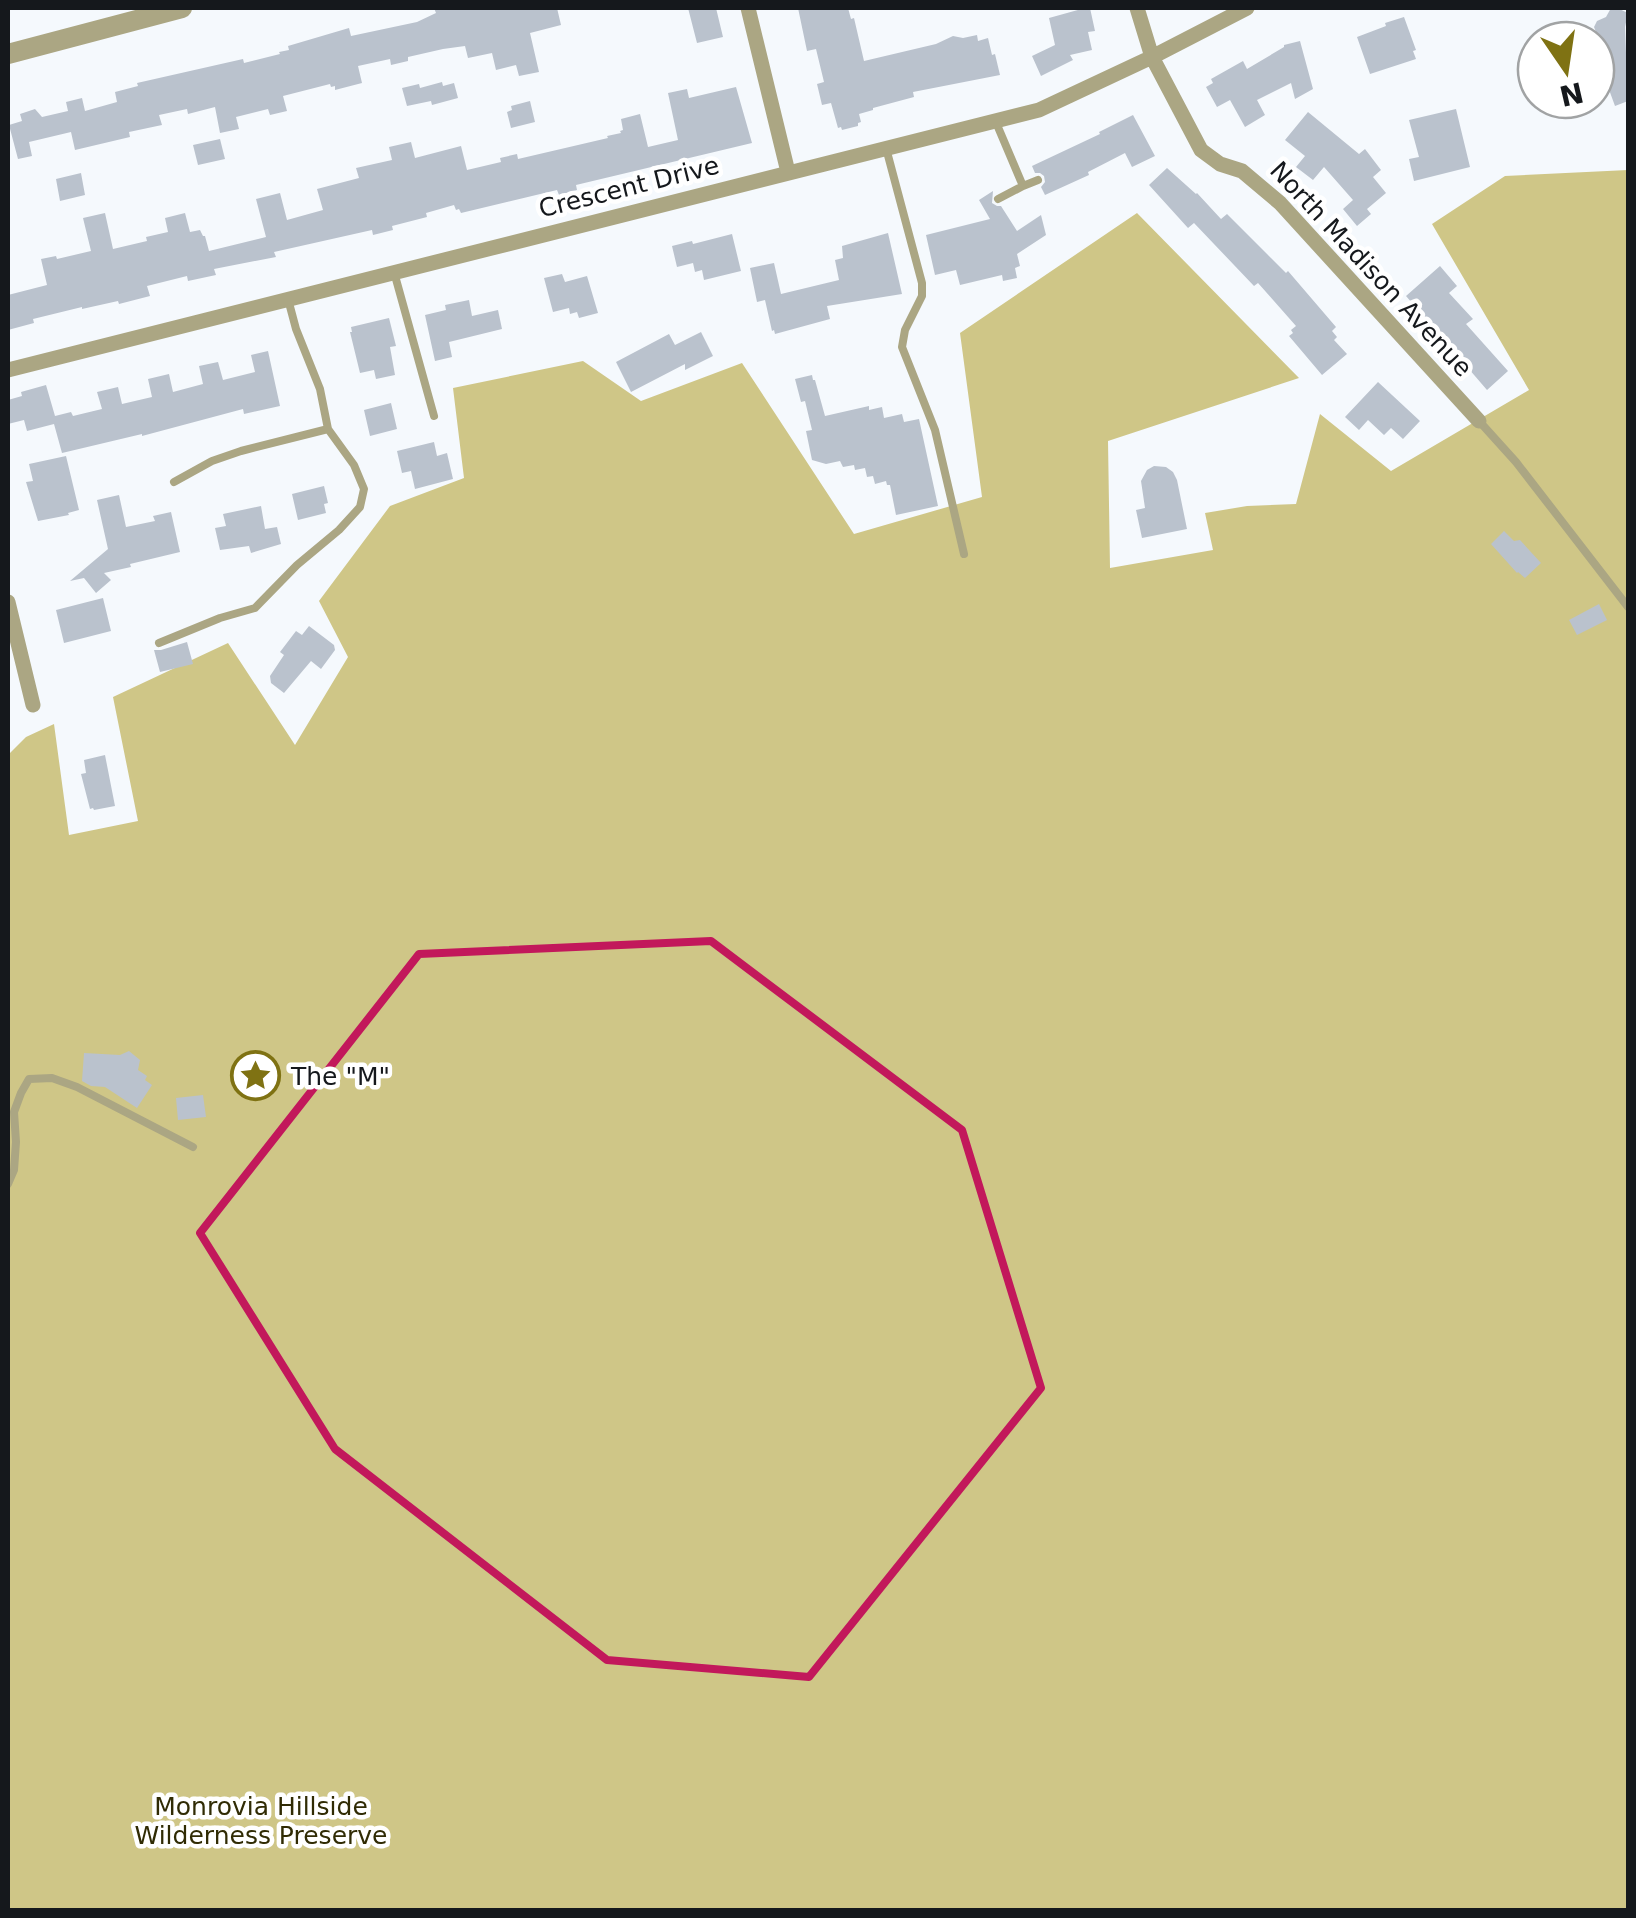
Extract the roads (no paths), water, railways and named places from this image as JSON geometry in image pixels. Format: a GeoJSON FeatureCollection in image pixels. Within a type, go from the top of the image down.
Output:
{"type":"FeatureCollection","features":[{"type":"Feature","properties":{"kind":"street"},"geometry":{"type":"LineString","coordinates":[[8,54],[182,8]]}},
{"type":"Feature","properties":{"kind":"street"},"geometry":{"type":"LineString","coordinates":[[748,8],[788,172]]}},
{"type":"Feature","properties":{"kind":"street","name":"North Madison Avenue"},"geometry":{"type":"LineString","coordinates":[[1138,8],[1152,57],[1201,150],[1220,164],[1242,171],[1280,202],[1478,421]]}},
{"type":"Feature","properties":{"kind":"street","name":"Crescent Drive"},"geometry":{"type":"LineString","coordinates":[[8,370],[1039,110],[1247,8]]}},
{"type":"Feature","properties":{"kind":"street"},"geometry":{"type":"LineString","coordinates":[[8,602],[33,705]]}},
{"type":"Feature","properties":{"kind":"lane"},"geometry":{"type":"LineString","coordinates":[[996,120],[1023,186]]}},
{"type":"Feature","properties":{"kind":"lane"},"geometry":{"type":"LineString","coordinates":[[886,148],[922,283],[922,296],[905,330],[902,346],[935,430],[964,554]]}},
{"type":"Feature","properties":{"kind":"lane"},"geometry":{"type":"LineString","coordinates":[[998,200],[1038,180]]}},
{"type":"Feature","properties":{"kind":"lane"},"geometry":{"type":"LineString","coordinates":[[394,272],[434,416]]}},
{"type":"Feature","properties":{"kind":"lane"},"geometry":{"type":"LineString","coordinates":[[159,642],[255,608],[360,507],[364,488],[354,465],[328,429],[320,390],[288,299]]}},
{"type":"Feature","properties":{"kind":"lane"},"geometry":{"type":"LineString","coordinates":[[1478,421],[1516,462],[1628,607]]}},
{"type":"Feature","properties":{"kind":"lane"},"geometry":{"type":"LineString","coordinates":[[174,482],[212,461],[328,429]]}},
{"type":"Feature","properties":{"kind":"lane"},"geometry":{"type":"LineString","coordinates":[[8,1184],[14,1170],[14,1112],[29,1079],[52,1078],[77,1086],[193,1147]]}},
{"type":"Feature","properties":{"kind":"place","name":"The \"M\""},"geometry":{"type":"Point","coordinates":[256,1076]}},
{"type":"Feature","properties":{"kind":"park label","name":"Monrovia Hillside Wilderness Preserve"},"geometry":{"type":"Point","coordinates":[261,1820]}}]}
